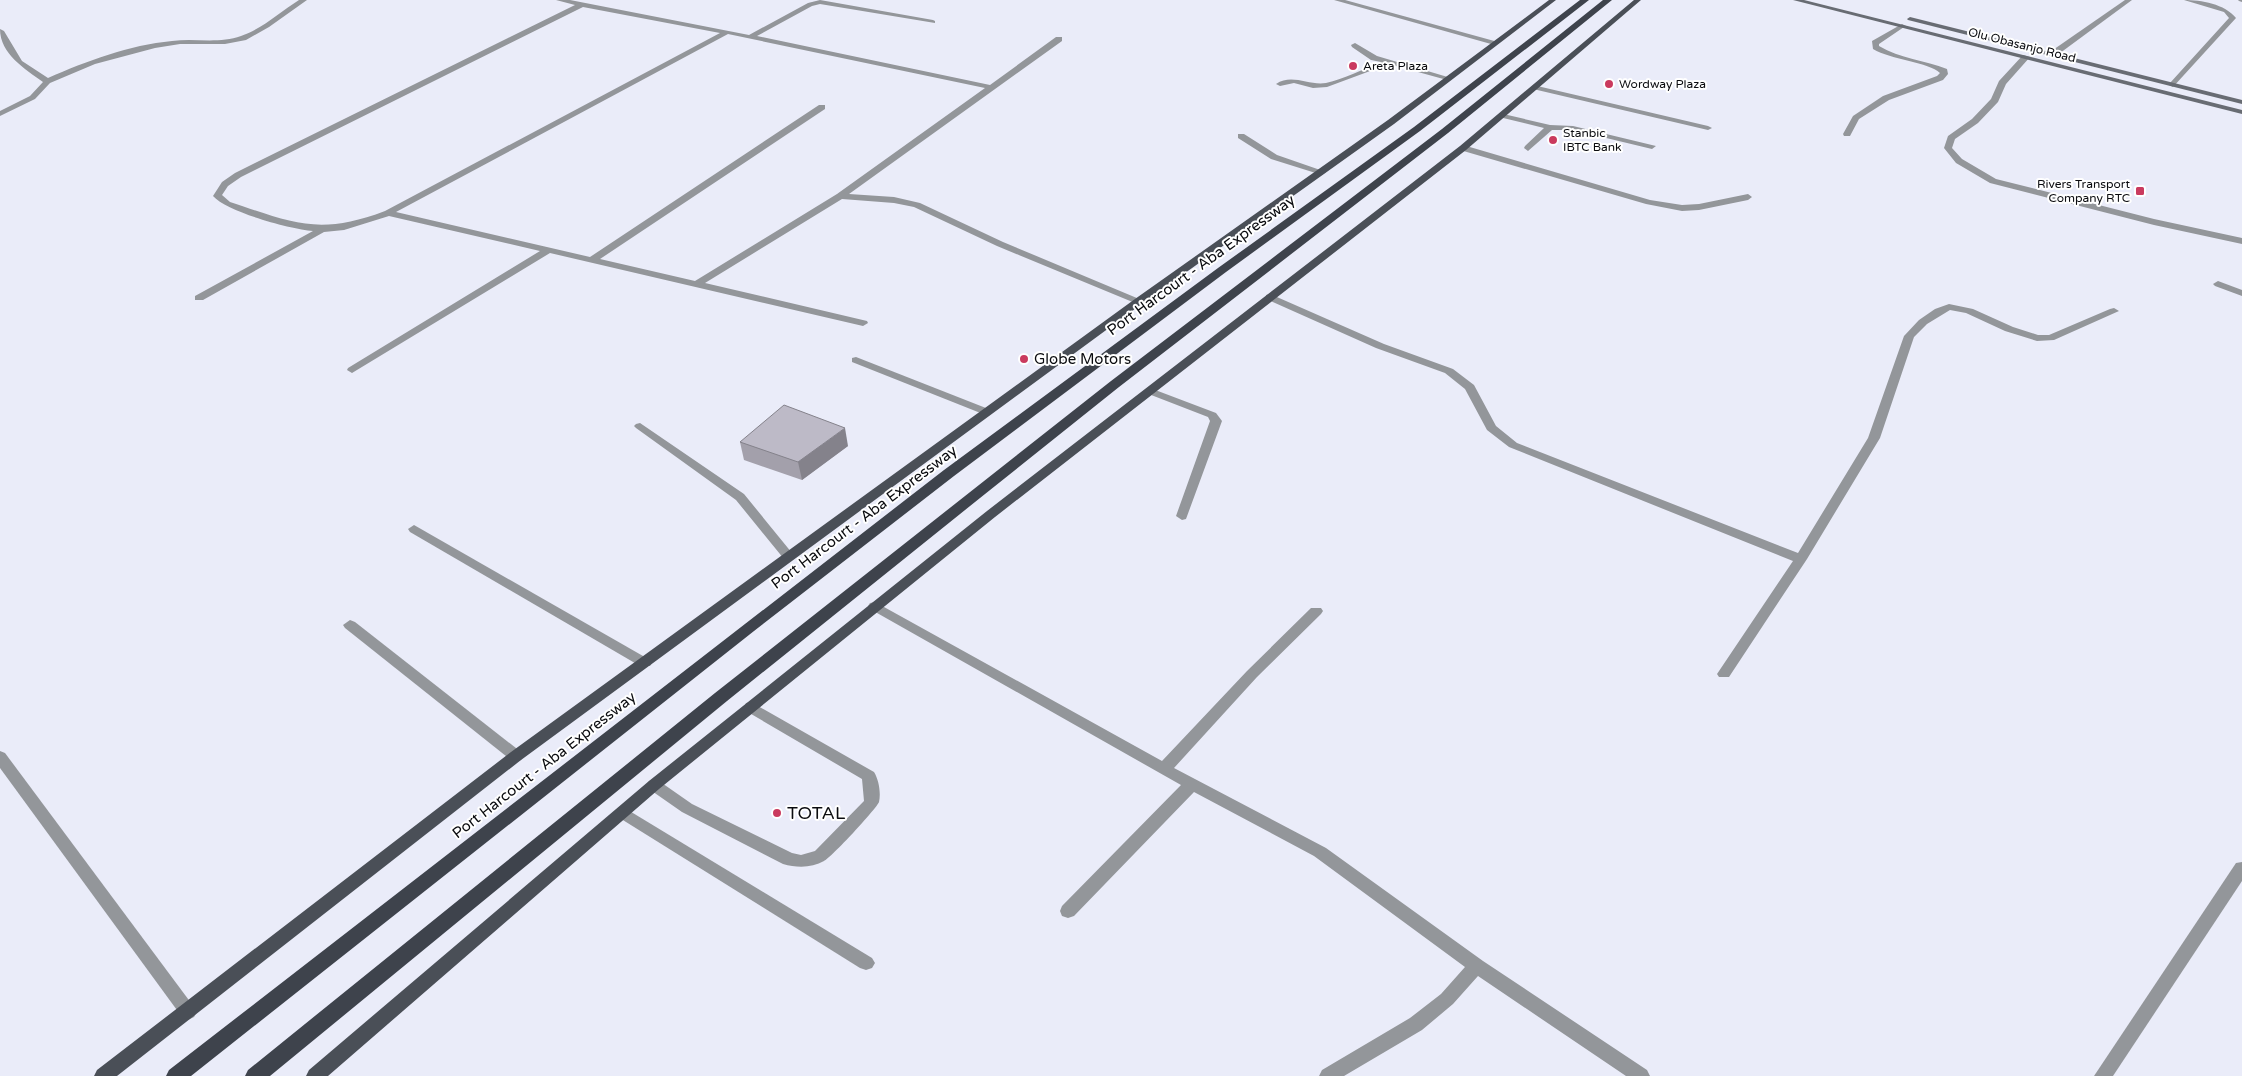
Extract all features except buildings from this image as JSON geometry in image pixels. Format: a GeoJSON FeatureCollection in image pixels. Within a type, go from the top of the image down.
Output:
{"type":"FeatureCollection","features":[{"type":"Feature","properties":{"kind":"highway","name":"Port Harcourt - Aba Expressway"},"geometry":{"type":"LineString","coordinates":[[176,1076],[895,514],[1222,270],[1417,130],[1585,0]]}},
{"type":"Feature","properties":{"kind":"highway"},"geometry":{"type":"LineString","coordinates":[[256,1076],[721,697],[1115,384],[1445,131],[1608,0]]}},
{"type":"Feature","properties":{"kind":"main road"},"geometry":{"type":"LineString","coordinates":[[315,1076],[654,785],[875,606],[1463,148],[1638,0]]}},
{"type":"Feature","properties":{"kind":"main road","name":"Olu Obasanjo Road"},"geometry":{"type":"LineString","coordinates":[[1796,0],[2242,112]]}},
{"type":"Feature","properties":{"kind":"main road"},"geometry":{"type":"LineString","coordinates":[[1830,0],[1879,12]]}},
{"type":"Feature","properties":{"kind":"main road"},"geometry":{"type":"LineString","coordinates":[[103,1076],[516,756],[1139,301],[1391,122],[1548,1]]}},
{"type":"Feature","properties":{"kind":"main road","name":"Olu Obasanjo Road"},"geometry":{"type":"LineString","coordinates":[[1898,16],[2242,102]]}},
{"type":"Feature","properties":{"kind":"street"},"geometry":{"type":"LineString","coordinates":[[0,114],[34,98],[43,89],[47,81],[105,59],[155,45],[223,42],[244,38],[304,0]]}},
{"type":"Feature","properties":{"kind":"street"},"geometry":{"type":"LineString","coordinates":[[559,0],[727,32],[990,87]]}},
{"type":"Feature","properties":{"kind":"street"},"geometry":{"type":"LineString","coordinates":[[1337,0],[1494,42]]}},
{"type":"Feature","properties":{"kind":"street"},"geometry":{"type":"LineString","coordinates":[[2053,54],[2128,0]]}},
{"type":"Feature","properties":{"kind":"street"},"geometry":{"type":"LineString","coordinates":[[2173,85],[2233,18],[2226,11],[2187,0]]}},
{"type":"Feature","properties":{"kind":"street"},"geometry":{"type":"LineString","coordinates":[[750,37],[810,4],[820,2],[933,22]]}},
{"type":"Feature","properties":{"kind":"street"},"geometry":{"type":"LineString","coordinates":[[581,5],[247,170],[232,178],[218,191],[217,196],[227,204],[300,227],[321,230],[356,226],[388,213],[727,32]]}},
{"type":"Feature","properties":{"kind":"street"},"geometry":{"type":"LineString","coordinates":[[1847,134],[1856,118],[1886,98],[1940,78],[1944,74],[1944,71],[1936,67],[1890,54],[1876,47],[1875,43],[1902,26]]}},
{"type":"Feature","properties":{"kind":"street"},"geometry":{"type":"LineString","coordinates":[[0,31],[19,62],[47,81]]}},
{"type":"Feature","properties":{"kind":"street"},"geometry":{"type":"LineString","coordinates":[[697,284],[840,196],[1058,39]]}},
{"type":"Feature","properties":{"kind":"street"},"geometry":{"type":"LineString","coordinates":[[1355,45],[1374,58],[1447,78]]}},
{"type":"Feature","properties":{"kind":"street"},"geometry":{"type":"LineString","coordinates":[[2026,57],[2002,83],[1995,100],[1975,121],[1951,138],[1948,148],[1959,160],[1973,171],[1994,181],[2242,241]]}},
{"type":"Feature","properties":{"kind":"street"},"geometry":{"type":"LineString","coordinates":[[1280,84],[1294,81],[1312,86],[1327,85],[1388,62]]}},
{"type":"Feature","properties":{"kind":"street"},"geometry":{"type":"LineString","coordinates":[[1536,87],[1708,128]]}},
{"type":"Feature","properties":{"kind":"street"},"geometry":{"type":"LineString","coordinates":[[592,260],[822,107]]}},
{"type":"Feature","properties":{"kind":"street"},"geometry":{"type":"LineString","coordinates":[[1502,114],[1550,127],[1573,128],[1652,146]]}},
{"type":"Feature","properties":{"kind":"street"},"geometry":{"type":"LineString","coordinates":[[1528,148],[1550,127]]}},
{"type":"Feature","properties":{"kind":"street"},"geometry":{"type":"LineString","coordinates":[[1241,136],[1274,157],[1322,172]]}},
{"type":"Feature","properties":{"kind":"street"},"geometry":{"type":"LineString","coordinates":[[1463,148],[1650,202],[1682,208],[1699,208],[1748,198]]}},
{"type":"Feature","properties":{"kind":"street"},"geometry":{"type":"LineString","coordinates":[[840,196],[894,200],[917,205],[1000,244],[1139,301]]}},
{"type":"Feature","properties":{"kind":"street"},"geometry":{"type":"LineString","coordinates":[[388,213],[863,323]]}},
{"type":"Feature","properties":{"kind":"street"},"geometry":{"type":"LineString","coordinates":[[199,298],[321,230]]}},
{"type":"Feature","properties":{"kind":"street"},"geometry":{"type":"LineString","coordinates":[[352,370],[547,251]]}},
{"type":"Feature","properties":{"kind":"street"},"geometry":{"type":"LineString","coordinates":[[2218,284],[2242,293]]}},
{"type":"Feature","properties":{"kind":"street"},"geometry":{"type":"LineString","coordinates":[[1270,297],[1380,346],[1449,370],[1470,388],[1491,428],[1513,445],[1801,560]]}},
{"type":"Feature","properties":{"kind":"street"},"geometry":{"type":"LineString","coordinates":[[1724,674],[1801,560],[1874,438],[1909,336],[1923,322],[1939,311],[1949,308],[1969,311],[2008,329],[2037,338],[2050,338],[2114,311]]}},
{"type":"Feature","properties":{"kind":"street"},"geometry":{"type":"LineString","coordinates":[[856,360],[987,412]]}},
{"type":"Feature","properties":{"kind":"street"},"geometry":{"type":"LineString","coordinates":[[1150,392],[1212,415],[1216,421],[1182,516]]}},
{"type":"Feature","properties":{"kind":"street"},"geometry":{"type":"LineString","coordinates":[[640,426],[700,470],[740,496],[788,556]]}},
{"type":"Feature","properties":{"kind":"street"},"geometry":{"type":"LineString","coordinates":[[414,529],[644,663]]}},
{"type":"Feature","properties":{"kind":"street"},"geometry":{"type":"LineString","coordinates":[[875,606],[1164,769],[1320,852],[1477,966],[1641,1076]]}},
{"type":"Feature","properties":{"kind":"street"},"geometry":{"type":"LineString","coordinates":[[1164,769],[1252,674],[1316,611]]}},
{"type":"Feature","properties":{"kind":"street"},"geometry":{"type":"LineString","coordinates":[[350,625],[516,756]]}},
{"type":"Feature","properties":{"kind":"street"},"geometry":{"type":"LineString","coordinates":[[654,785],[687,808],[789,859],[801,861],[820,856],[872,803],[869,776],[751,707]]}},
{"type":"Feature","properties":{"kind":"street"},"geometry":{"type":"LineString","coordinates":[[0,757],[188,1012]]}},
{"type":"Feature","properties":{"kind":"street"},"geometry":{"type":"LineString","coordinates":[[1068,911],[1192,784]]}},
{"type":"Feature","properties":{"kind":"street"},"geometry":{"type":"LineString","coordinates":[[623,813],[866,963]]}},
{"type":"Feature","properties":{"kind":"street"},"geometry":{"type":"LineString","coordinates":[[2103,1076],[2242,868]]}},
{"type":"Feature","properties":{"kind":"street"},"geometry":{"type":"LineString","coordinates":[[1328,1076],[1416,1024],[1447,999],[1477,966]]}},
{"type":"Feature","properties":{"kind":"place","name":"Areta Plaza"},"geometry":{"type":"Point","coordinates":[1353,66]}},
{"type":"Feature","properties":{"kind":"place","name":"Wordway Plaza"},"geometry":{"type":"Point","coordinates":[1609,84]}},
{"type":"Feature","properties":{"kind":"place","name":"Stanbic IBTC Bank"},"geometry":{"type":"Point","coordinates":[1553,140]}},
{"type":"Feature","properties":{"kind":"place","name":"Rivers Transport Company RTC"},"geometry":{"type":"Point","coordinates":[2140,191]}},
{"type":"Feature","properties":{"kind":"place","name":"Globe Motors"},"geometry":{"type":"Point","coordinates":[1024,359]}},
{"type":"Feature","properties":{"kind":"place","name":"TOTAL"},"geometry":{"type":"Point","coordinates":[777,813]}}]}
